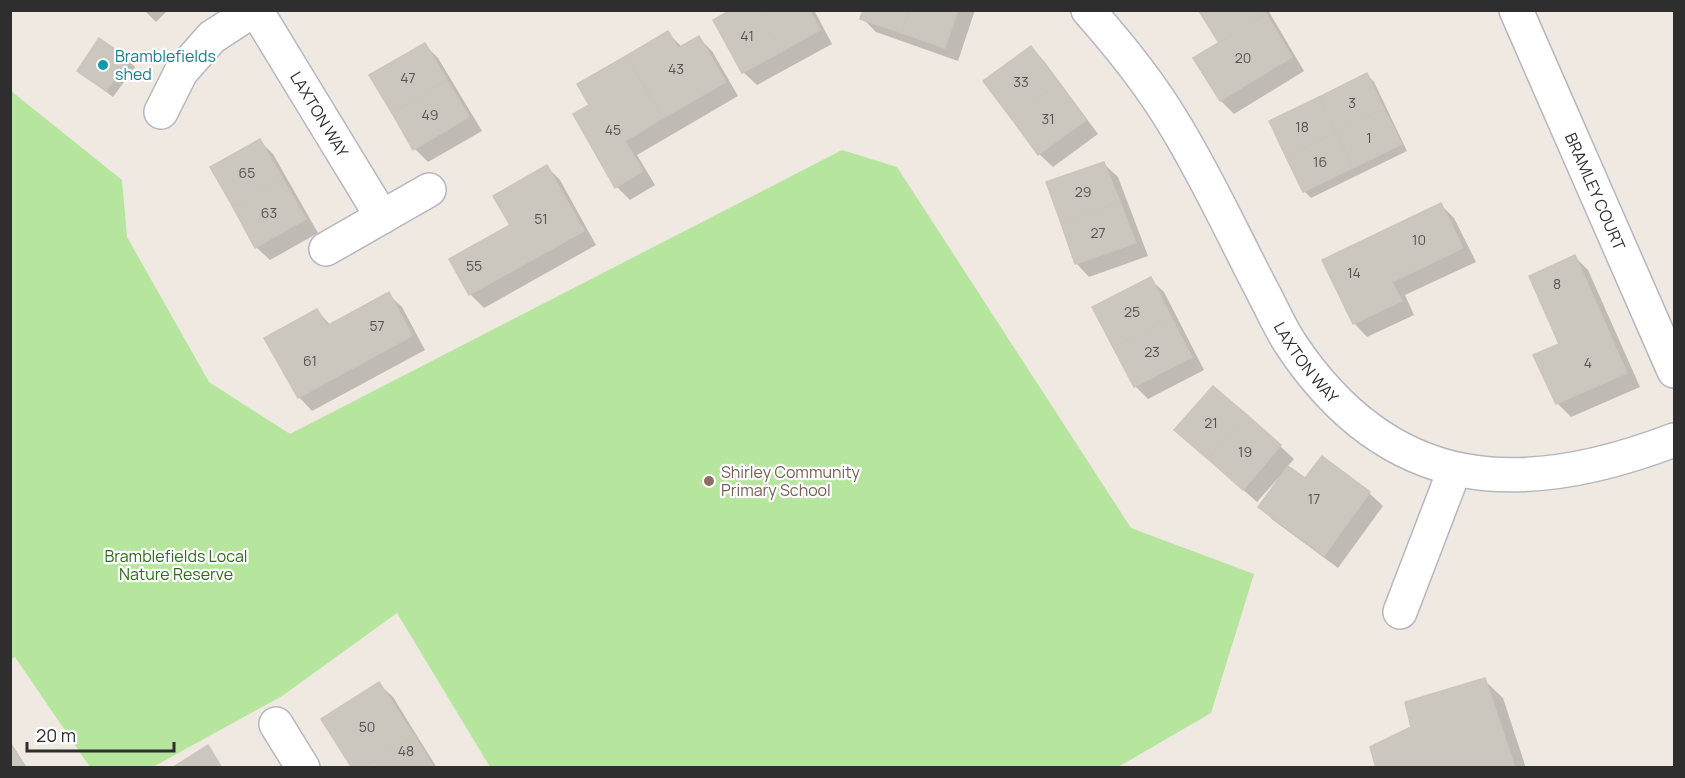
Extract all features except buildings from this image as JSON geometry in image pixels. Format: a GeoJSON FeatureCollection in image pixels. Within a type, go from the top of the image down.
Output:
{"type":"FeatureCollection","features":[{"type":"Feature","properties":{"kind":"street","name":"LAXTON WAY"},"geometry":{"type":"LineString","coordinates":[[161,112],[181,72],[212,37],[255,10],[382,217]]}},
{"type":"Feature","properties":{"kind":"street","name":"LAXTON WAY"},"geometry":{"type":"LineString","coordinates":[[1088,10],[1119,45],[1173,122],[1292,345],[1333,400],[1377,436],[1417,459],[1454,471],[1533,475],[1642,453],[1674,440]]}},
{"type":"Feature","properties":{"kind":"street","name":"BRAMLEY COURT"},"geometry":{"type":"LineString","coordinates":[[1516,10],[1674,371]]}},
{"type":"Feature","properties":{"kind":"street"},"geometry":{"type":"LineString","coordinates":[[326,249],[429,190]]}},
{"type":"Feature","properties":{"kind":"street"},"geometry":{"type":"LineString","coordinates":[[1400,612],[1454,471]]}},
{"type":"Feature","properties":{"kind":"street"},"geometry":{"type":"LineString","coordinates":[[276,724],[303,768]]}},
{"type":"Feature","properties":{"kind":"green space","name":"Shirley Community Primary School"},"geometry":{"type":"Polygon","coordinates":[[[11,91],[122,180],[127,237],[209,382],[290,434],[842,150],[897,167],[1131,528],[1254,574],[1211,713],[1118,767],[490,767],[397,613],[282,696],[153,767],[90,767],[15,657],[11,659],[11,91]]]}},
{"type":"Feature","properties":{"kind":"place","name":"Bramblefields shed"},"geometry":{"type":"Point","coordinates":[103,65]}},
{"type":"Feature","properties":{"kind":"place","name":"Shirley Community Primary School"},"geometry":{"type":"Point","coordinates":[709,481]}},
{"type":"Feature","properties":{"kind":"park label","name":"Bramblefields Local Nature Reserve"},"geometry":{"type":"Point","coordinates":[176,565]}}]}
